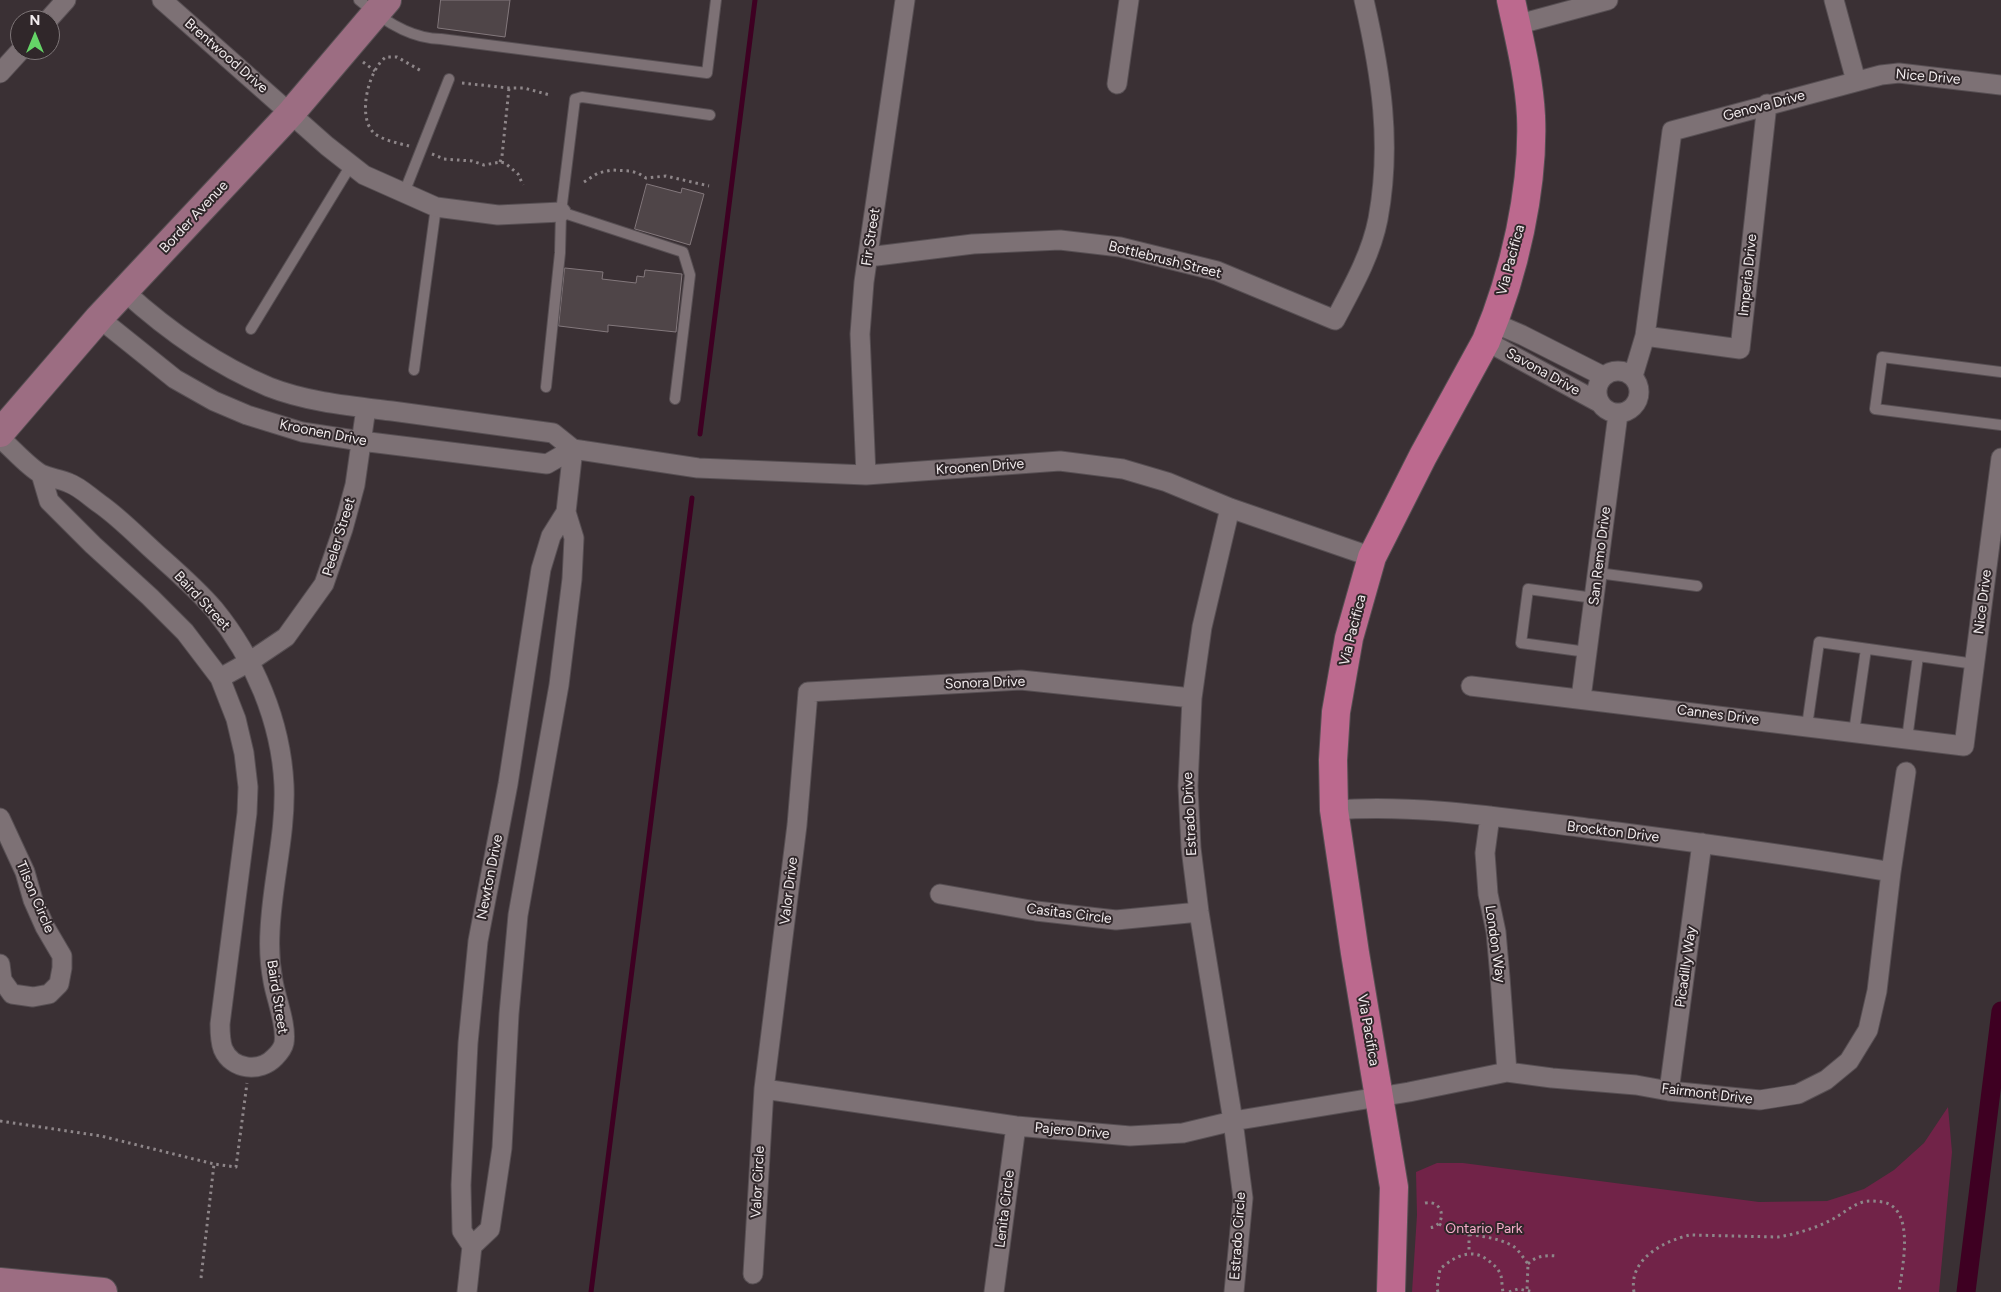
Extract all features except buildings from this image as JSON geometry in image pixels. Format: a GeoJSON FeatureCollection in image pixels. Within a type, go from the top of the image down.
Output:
{"type":"FeatureCollection","features":[{"type":"Feature","properties":{"kind":"main road","name":"Via Pacifica"},"geometry":{"type":"LineString","coordinates":[[1391,1292],[1394,1187],[1355,953],[1334,810],[1333,760],[1336,712],[1349,638],[1372,557],[1422,456],[1490,332],[1517,244],[1525,202],[1531,116],[1526,72],[1513,13]]}},
{"type":"Feature","properties":{"kind":"street"},"geometry":{"type":"LineString","coordinates":[[57,10],[66,0]]}},
{"type":"Feature","properties":{"kind":"street","name":"Brentwood Drive"},"geometry":{"type":"LineString","coordinates":[[162,0],[327,146],[364,175],[436,207],[498,215],[561,212]]}},
{"type":"Feature","properties":{"kind":"street","name":"Fir Street"},"geometry":{"type":"LineString","coordinates":[[866,475],[860,334],[868,257],[905,0]]}},
{"type":"Feature","properties":{"kind":"street"},"geometry":{"type":"LineString","coordinates":[[1117,84],[1129,0]]}},
{"type":"Feature","properties":{"kind":"street","name":"Bottlebrush Street"},"geometry":{"type":"LineString","coordinates":[[868,257],[992,243],[1060,240],[1120,247],[1217,271],[1335,320],[1360,272],[1378,220],[1383,168],[1384,108],[1376,55],[1364,0]]}},
{"type":"Feature","properties":{"kind":"street"},"geometry":{"type":"LineString","coordinates":[[1513,13],[1608,0]]}},
{"type":"Feature","properties":{"kind":"street"},"geometry":{"type":"LineString","coordinates":[[1834,0],[1856,80]]}},
{"type":"Feature","properties":{"kind":"street","name":"Border Avenue"},"geometry":{"type":"LineString","coordinates":[[0,433],[99,318],[291,113],[374,5]]}},
{"type":"Feature","properties":{"kind":"street"},"geometry":{"type":"LineString","coordinates":[[0,73],[11,60]]}},
{"type":"Feature","properties":{"kind":"street","name":"Nice Drive"},"geometry":{"type":"LineString","coordinates":[[1856,80],[1899,73],[2001,85]]}},
{"type":"Feature","properties":{"kind":"street","name":"Genova Drive"},"geometry":{"type":"LineString","coordinates":[[1645,336],[1672,132],[1856,80]]}},
{"type":"Feature","properties":{"kind":"street","name":"Imperia Drive"},"geometry":{"type":"LineString","coordinates":[[1645,336],[1740,349],[1767,104]]}},
{"type":"Feature","properties":{"kind":"street"},"geometry":{"type":"LineString","coordinates":[[124,292],[158,321],[195,348],[231,370],[271,387],[319,400],[366,408],[553,433],[573,450]]}},
{"type":"Feature","properties":{"kind":"street","name":"Kroonen Drive"},"geometry":{"type":"LineString","coordinates":[[99,318],[175,379],[247,415],[302,432],[547,464],[573,450],[698,468],[866,475],[1060,461],[1123,469],[1167,482],[1230,508],[1372,557]]}},
{"type":"Feature","properties":{"kind":"street","name":"Savona Drive"},"geometry":{"type":"LineString","coordinates":[[1490,332],[1526,337],[1603,376]]}},
{"type":"Feature","properties":{"kind":"street","name":"Savona Drive"},"geometry":{"type":"LineString","coordinates":[[1490,332],[1600,403]]}},
{"type":"Feature","properties":{"kind":"street"},"geometry":{"type":"LineString","coordinates":[[1633,376],[1645,336]]}},
{"type":"Feature","properties":{"kind":"street"},"geometry":{"type":"LineString","coordinates":[[1618,370],[1633,376],[1638,382],[1640,396],[1632,409],[1618,414],[1605,409],[1600,403],[1597,390],[1603,376],[1618,370]]}},
{"type":"Feature","properties":{"kind":"street","name":"Peeler Street"},"geometry":{"type":"LineString","coordinates":[[220,678],[249,662],[286,636],[324,584],[343,529],[355,485],[366,408]]}},
{"type":"Feature","properties":{"kind":"street","name":"San Remo Drive"},"geometry":{"type":"LineString","coordinates":[[1580,698],[1618,414]]}},
{"type":"Feature","properties":{"kind":"street","name":"Baird Street"},"geometry":{"type":"LineString","coordinates":[[0,438],[41,474],[72,484],[103,506],[140,538],[213,608],[233,634],[249,662],[270,711],[279,745],[284,802],[270,930],[272,972],[284,1044],[272,1060],[252,1068],[235,1063],[228,1057],[221,1041],[220,1024],[245,842],[248,787],[244,753],[236,719],[220,678],[185,632],[150,596],[87,540],[49,501],[41,474]]}},
{"type":"Feature","properties":{"kind":"street","name":"Newton Drive"},"geometry":{"type":"LineString","coordinates":[[566,512],[551,536],[541,570],[521,706],[478,941],[468,1043],[461,1184],[462,1230],[472,1246],[490,1229],[502,1148],[508,1014],[518,914],[559,685],[572,579],[574,538],[566,512],[573,450]]}},
{"type":"Feature","properties":{"kind":"street","name":"Nice Drive"},"geometry":{"type":"LineString","coordinates":[[1964,746],[2001,458]]}},
{"type":"Feature","properties":{"kind":"street","name":"Estrado Drive"},"geometry":{"type":"LineString","coordinates":[[1230,508],[1202,627],[1192,698],[1188,786],[1191,848],[1199,912],[1233,1122]]}},
{"type":"Feature","properties":{"kind":"street","name":"Sonora Drive"},"geometry":{"type":"LineString","coordinates":[[808,692],[1021,680],[1192,698]]}},
{"type":"Feature","properties":{"kind":"street","name":"Cannes Drive"},"geometry":{"type":"LineString","coordinates":[[1471,686],[1964,746]]}},
{"type":"Feature","properties":{"kind":"street","name":"Valor Drive"},"geometry":{"type":"LineString","coordinates":[[764,1089],[797,825],[808,692]]}},
{"type":"Feature","properties":{"kind":"street","name":"Fairmont Drive"},"geometry":{"type":"LineString","coordinates":[[1380,1097],[1507,1072],[1760,1100],[1798,1094],[1826,1080],[1849,1061],[1868,1030],[1875,1000],[1906,772]]}},
{"type":"Feature","properties":{"kind":"street","name":"Brockton Drive"},"geometry":{"type":"LineString","coordinates":[[1334,810],[1358,808],[1433,810],[1490,816],[1702,843],[1892,872]]}},
{"type":"Feature","properties":{"kind":"street","name":"London Way"},"geometry":{"type":"LineString","coordinates":[[1490,816],[1485,853],[1500,977],[1507,1072]]}},
{"type":"Feature","properties":{"kind":"street","name":"Tilson Circle"},"geometry":{"type":"LineString","coordinates":[[0,818],[25,872],[33,900],[45,927],[62,956],[59,984],[49,994],[33,998],[12,994],[2,980],[0,964]]}},
{"type":"Feature","properties":{"kind":"street","name":"Picadilly Way"},"geometry":{"type":"LineString","coordinates":[[1669,1091],[1702,843]]}},
{"type":"Feature","properties":{"kind":"street","name":"Casitas Circle"},"geometry":{"type":"LineString","coordinates":[[940,894],[1036,911],[1116,920],[1199,912]]}},
{"type":"Feature","properties":{"kind":"street","name":"Pajero Drive"},"geometry":{"type":"LineString","coordinates":[[764,1089],[1016,1126],[1130,1136],[1183,1133],[1233,1122],[1380,1097]]}},
{"type":"Feature","properties":{"kind":"street","name":"Valor Circle"},"geometry":{"type":"LineString","coordinates":[[753,1274],[764,1089]]}},
{"type":"Feature","properties":{"kind":"street","name":"Estrado Circle"},"geometry":{"type":"LineString","coordinates":[[1233,1122],[1243,1198],[1234,1292]]}},
{"type":"Feature","properties":{"kind":"street","name":"Lenita Circle"},"geometry":{"type":"LineString","coordinates":[[994,1292],[1016,1126]]}},
{"type":"Feature","properties":{"kind":"street"},"geometry":{"type":"LineString","coordinates":[[467,1292],[472,1246]]}},
{"type":"Feature","properties":{"kind":"street"},"geometry":{"type":"LineString","coordinates":[[0,1282],[99,1292]]}},
{"type":"Feature","properties":{"kind":"lane"},"geometry":{"type":"LineString","coordinates":[[374,5],[418,36],[429,39],[707,73],[716,0]]}},
{"type":"Feature","properties":{"kind":"lane"},"geometry":{"type":"LineString","coordinates":[[404,193],[450,79]]}},
{"type":"Feature","properties":{"kind":"lane"},"geometry":{"type":"LineString","coordinates":[[546,387],[560,253],[561,212],[576,99],[582,97],[710,115]]}},
{"type":"Feature","properties":{"kind":"lane"},"geometry":{"type":"LineString","coordinates":[[251,330],[351,165]]}},
{"type":"Feature","properties":{"kind":"lane"},"geometry":{"type":"LineString","coordinates":[[414,370],[436,207]]}},
{"type":"Feature","properties":{"kind":"lane"},"geometry":{"type":"LineString","coordinates":[[561,212],[683,252],[690,275],[675,399]]}},
{"type":"Feature","properties":{"kind":"lane"},"geometry":{"type":"LineString","coordinates":[[2001,372],[1882,357],[1875,410],[2001,425]]}},
{"type":"Feature","properties":{"kind":"lane"},"geometry":{"type":"LineString","coordinates":[[1598,573],[1697,586]]}},
{"type":"Feature","properties":{"kind":"lane"},"geometry":{"type":"LineString","coordinates":[[1587,652],[1522,644],[1528,589],[1594,598]]}},
{"type":"Feature","properties":{"kind":"lane"},"geometry":{"type":"LineString","coordinates":[[1807,726],[1819,642],[1974,664]]}},
{"type":"Feature","properties":{"kind":"lane"},"geometry":{"type":"LineString","coordinates":[[1854,732],[1866,649]]}},
{"type":"Feature","properties":{"kind":"lane"},"geometry":{"type":"LineString","coordinates":[[1907,739],[1918,656]]}},
{"type":"Feature","properties":{"kind":"path"},"geometry":{"type":"LineString","coordinates":[[412,146],[391,141],[374,133],[365,118],[366,97],[381,60],[391,56],[423,72]]}},
{"type":"Feature","properties":{"kind":"path"},"geometry":{"type":"LineString","coordinates":[[363,62],[375,71]]}},
{"type":"Feature","properties":{"kind":"path"},"geometry":{"type":"LineString","coordinates":[[462,83],[524,88],[550,95]]}},
{"type":"Feature","properties":{"kind":"path"},"geometry":{"type":"LineString","coordinates":[[500,162],[509,88]]}},
{"type":"Feature","properties":{"kind":"path"},"geometry":{"type":"LineString","coordinates":[[432,153],[444,159],[472,161],[484,165],[505,163],[518,174],[523,185]]}},
{"type":"Feature","properties":{"kind":"path"},"geometry":{"type":"LineString","coordinates":[[584,182],[598,173],[620,170],[646,178],[666,176],[710,186]]}},
{"type":"Feature","properties":{"kind":"path"},"geometry":{"type":"LineString","coordinates":[[0,1120],[101,1136],[214,1164],[236,1167],[248,1079]]}},
{"type":"Feature","properties":{"kind":"path"},"geometry":{"type":"LineString","coordinates":[[201,1278],[214,1164]]}},
{"type":"Feature","properties":{"kind":"path"},"geometry":{"type":"LineString","coordinates":[[1627,1292],[1634,1291],[1634,1281],[1643,1260],[1664,1244],[1677,1238],[1690,1235],[1778,1237],[1792,1235],[1831,1220],[1861,1202],[1876,1201],[1887,1203],[1898,1210],[1904,1225],[1904,1246],[1899,1292]]}},
{"type":"Feature","properties":{"kind":"path"},"geometry":{"type":"LineString","coordinates":[[1425,1203],[1433,1203],[1440,1208],[1442,1216],[1439,1224],[1427,1228]]}},
{"type":"Feature","properties":{"kind":"path"},"geometry":{"type":"LineString","coordinates":[[1439,1224],[1452,1231],[1492,1238],[1515,1247],[1528,1264],[1526,1290]]}},
{"type":"Feature","properties":{"kind":"path"},"geometry":{"type":"LineString","coordinates":[[1469,1234],[1469,1253]]}},
{"type":"Feature","properties":{"kind":"path"},"geometry":{"type":"LineString","coordinates":[[1438,1292],[1440,1268],[1453,1258],[1469,1253],[1484,1257],[1496,1266],[1501,1276],[1503,1292]]}},
{"type":"Feature","properties":{"kind":"path"},"geometry":{"type":"LineString","coordinates":[[1528,1264],[1532,1260],[1544,1255],[1556,1256]]}},
{"type":"Feature","properties":{"kind":"path"},"geometry":{"type":"LineString","coordinates":[[1509,1292],[1526,1290],[1534,1292]]}},
{"type":"Feature","properties":{"kind":"green space","name":"Ontario Park"},"geometry":{"type":"Polygon","coordinates":[[[1948,1107],[1952,1152],[1939,1292],[1412,1292],[1417,1215],[1416,1172],[1437,1163],[1463,1163],[1759,1202],[1827,1201],[1864,1189],[1894,1170],[1924,1143],[1948,1107]]]}},
{"type":"Feature","properties":{"kind":"waterway"},"geometry":{"type":"LineString","coordinates":[[700,434],[755,0]]}},
{"type":"Feature","properties":{"kind":"waterway"},"geometry":{"type":"LineString","coordinates":[[591,1292],[692,498]]}},
{"type":"Feature","properties":{"kind":"waterway"},"geometry":{"type":"LineString","coordinates":[[1966,1292],[2001,1011]]}}]}
